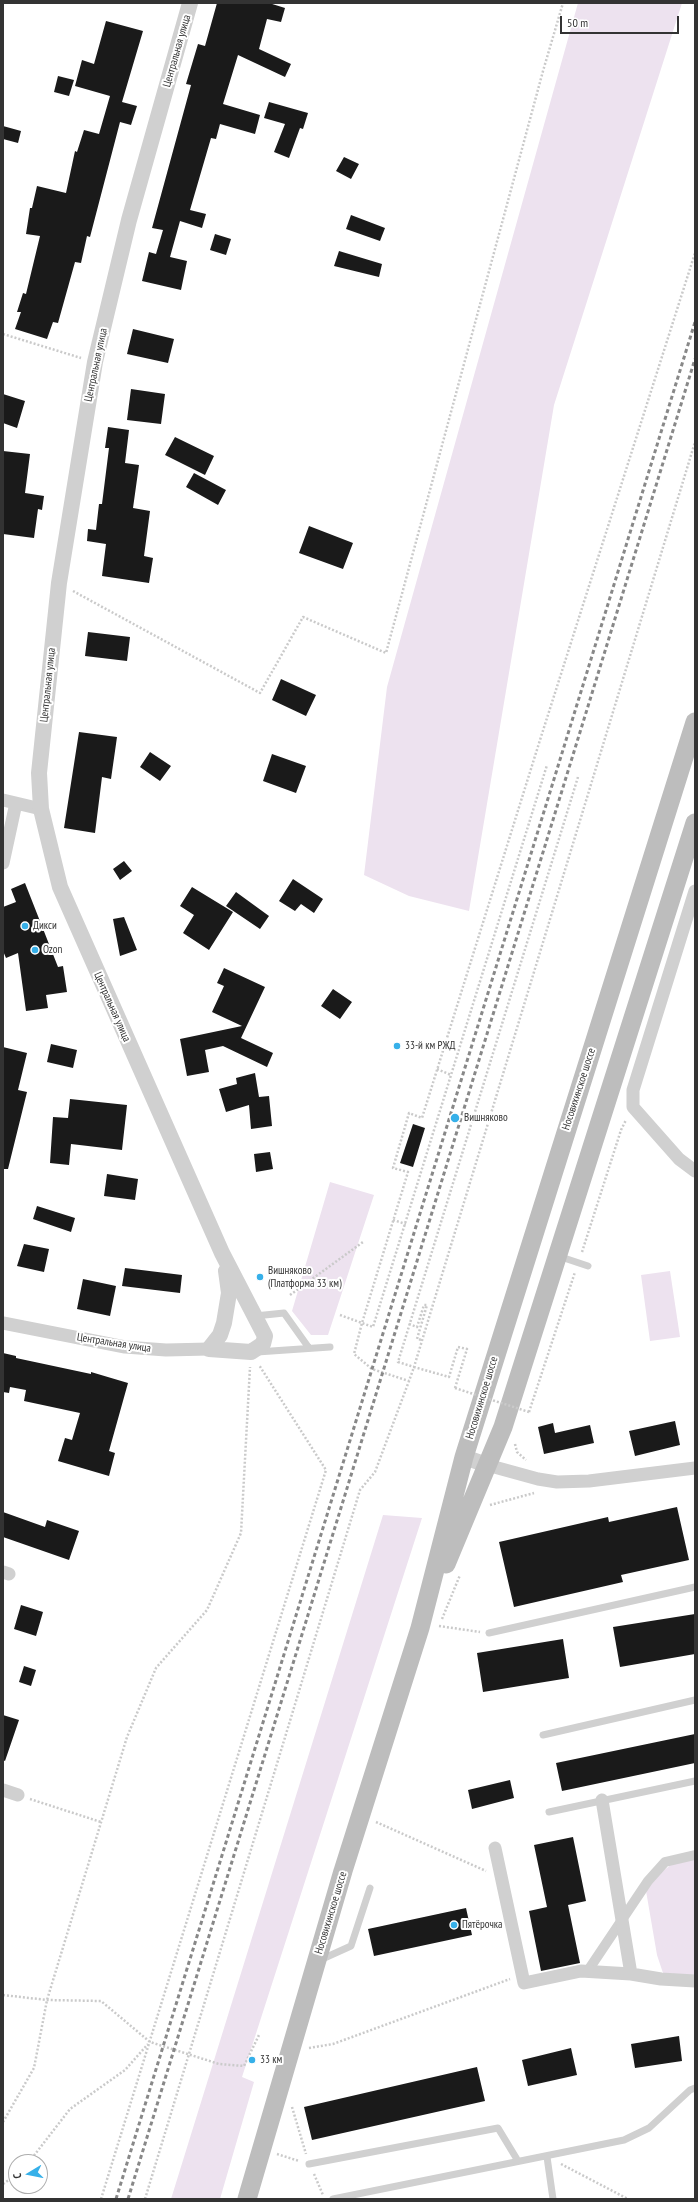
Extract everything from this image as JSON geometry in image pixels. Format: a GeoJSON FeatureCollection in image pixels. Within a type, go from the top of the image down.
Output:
{"type":"FeatureCollection","features":[{"type":"Feature","properties":{"kind":"main road","name":"Носовихинское шоссе"},"geometry":{"type":"LineString","coordinates":[[428,1631],[464,1457],[695,722]]}},
{"type":"Feature","properties":{"kind":"main road","name":"Носовихинское шоссе"},"geometry":{"type":"LineString","coordinates":[[247,2199],[316,1962],[428,1631],[487,1465],[503,1426],[695,823]]}},
{"type":"Feature","properties":{"kind":"street","name":"Центральная улица"},"geometry":{"type":"LineString","coordinates":[[3,1323],[125,1347],[166,1350],[210,1349],[251,1352],[263,1344],[265,1336],[222,1253],[60,887],[41,809],[39,773],[59,583],[94,362],[129,220],[190,3]]}},
{"type":"Feature","properties":{"kind":"street"},"geometry":{"type":"LineString","coordinates":[[3,800],[41,809]]}},
{"type":"Feature","properties":{"kind":"street"},"geometry":{"type":"LineString","coordinates":[[3,863],[16,803]]}},
{"type":"Feature","properties":{"kind":"street"},"geometry":{"type":"LineString","coordinates":[[695,891],[633,1090],[633,1107],[679,1159],[695,1171]]}},
{"type":"Feature","properties":{"kind":"street"},"geometry":{"type":"LineString","coordinates":[[210,1349],[220,1335],[227,1309],[228,1278],[222,1253]]}},
{"type":"Feature","properties":{"kind":"street"},"geometry":{"type":"LineString","coordinates":[[464,1457],[538,1479],[557,1482],[589,1481],[695,1468]]}},
{"type":"Feature","properties":{"kind":"street"},"geometry":{"type":"LineString","coordinates":[[3,1790],[18,1795]]}},
{"type":"Feature","properties":{"kind":"street"},"geometry":{"type":"LineString","coordinates":[[602,1800],[631,1974]]}},
{"type":"Feature","properties":{"kind":"street"},"geometry":{"type":"LineString","coordinates":[[495,1848],[524,1983],[587,1972],[631,1974],[661,1979],[695,1981]]}},
{"type":"Feature","properties":{"kind":"street"},"geometry":{"type":"LineString","coordinates":[[587,1972],[648,1880],[665,1862],[695,1855]]}},
{"type":"Feature","properties":{"kind":"lane"},"geometry":{"type":"LineString","coordinates":[[557,1256],[588,1266]]}},
{"type":"Feature","properties":{"kind":"lane"},"geometry":{"type":"LineString","coordinates":[[255,1316],[284,1313],[309,1348]]}},
{"type":"Feature","properties":{"kind":"lane"},"geometry":{"type":"LineString","coordinates":[[251,1352],[330,1347]]}},
{"type":"Feature","properties":{"kind":"lane"},"geometry":{"type":"LineString","coordinates":[[489,1633],[695,1587]]}},
{"type":"Feature","properties":{"kind":"lane"},"geometry":{"type":"LineString","coordinates":[[543,1734],[695,1700]]}},
{"type":"Feature","properties":{"kind":"lane"},"geometry":{"type":"LineString","coordinates":[[549,1812],[695,1781]]}},
{"type":"Feature","properties":{"kind":"lane"},"geometry":{"type":"LineString","coordinates":[[316,1962],[351,1946],[370,1888]]}},
{"type":"Feature","properties":{"kind":"lane"},"geometry":{"type":"LineString","coordinates":[[333,2199],[518,2161],[547,2157],[624,2140],[650,2128],[690,2090],[695,2088]]}},
{"type":"Feature","properties":{"kind":"lane"},"geometry":{"type":"LineString","coordinates":[[309,2164],[498,2128],[518,2161]]}},
{"type":"Feature","properties":{"kind":"lane"},"geometry":{"type":"LineString","coordinates":[[547,2157],[553,2199]]}},
{"type":"Feature","properties":{"kind":"path"},"geometry":{"type":"LineString","coordinates":[[59,583],[260,693],[303,617],[386,653],[543,71],[563,3]]}},
{"type":"Feature","properties":{"kind":"path"},"geometry":{"type":"LineString","coordinates":[[409,1381],[372,1369],[354,1354],[408,1172],[393,1168],[409,1113],[422,1118],[540,740],[695,253]]}},
{"type":"Feature","properties":{"kind":"path"},"geometry":{"type":"LineString","coordinates":[[3,334],[94,362]]}},
{"type":"Feature","properties":{"kind":"path"},"geometry":{"type":"LineString","coordinates":[[145,2199],[360,1490],[375,1472],[414,1367],[695,442]]}},
{"type":"Feature","properties":{"kind":"path"},"geometry":{"type":"LineString","coordinates":[[340,1316],[373,1327],[547,765]]}},
{"type":"Feature","properties":{"kind":"path"},"geometry":{"type":"LineString","coordinates":[[578,777],[398,1362],[449,1377],[458,1347],[467,1350],[455,1388],[528,1412],[543,1372],[621,1130],[633,1107]]}},
{"type":"Feature","properties":{"kind":"path"},"geometry":{"type":"LineString","coordinates":[[438,1069],[451,1075]]}},
{"type":"Feature","properties":{"kind":"path"},"geometry":{"type":"LineString","coordinates":[[393,1220],[406,1224]]}},
{"type":"Feature","properties":{"kind":"path"},"geometry":{"type":"LineString","coordinates":[[290,1295],[362,1242]]}},
{"type":"Feature","properties":{"kind":"path"},"geometry":{"type":"LineString","coordinates":[[409,1324],[417,1327],[424,1304],[427,1305],[417,1339],[422,1340]]}},
{"type":"Feature","properties":{"kind":"path"},"geometry":{"type":"LineString","coordinates":[[3,2122],[34,2068],[47,2000],[127,1737],[156,1668],[207,1610],[241,1533],[251,1352]]}},
{"type":"Feature","properties":{"kind":"path"},"geometry":{"type":"LineString","coordinates":[[101,2199],[326,1470],[251,1352]]}},
{"type":"Feature","properties":{"kind":"path"},"geometry":{"type":"LineString","coordinates":[[487,1511],[490,1504],[534,1493]]}},
{"type":"Feature","properties":{"kind":"path"},"geometry":{"type":"LineString","coordinates":[[438,1626],[463,1569]]}},
{"type":"Feature","properties":{"kind":"path"},"geometry":{"type":"LineString","coordinates":[[428,1631],[438,1626],[489,1633]]}},
{"type":"Feature","properties":{"kind":"path"},"geometry":{"type":"LineString","coordinates":[[18,1795],[101,1822]]}},
{"type":"Feature","properties":{"kind":"path"},"geometry":{"type":"LineString","coordinates":[[371,1828],[374,1821],[501,1878]]}},
{"type":"Feature","properties":{"kind":"path"},"geometry":{"type":"LineString","coordinates":[[307,2042],[304,2049],[333,2044],[522,1974]]}},
{"type":"Feature","properties":{"kind":"path"},"geometry":{"type":"LineString","coordinates":[[3,1995],[47,2000],[101,2001],[150,2042],[219,2064],[244,2066],[259,2035]]}},
{"type":"Feature","properties":{"kind":"path"},"geometry":{"type":"LineString","coordinates":[[35,2154],[70,2109],[125,2070],[150,2042]]}},
{"type":"Feature","properties":{"kind":"path"},"geometry":{"type":"LineString","coordinates":[[291,2105],[309,2164],[325,2199]]}},
{"type":"Feature","properties":{"kind":"path"},"geometry":{"type":"LineString","coordinates":[[272,2152],[309,2164]]}},
{"type":"Feature","properties":{"kind":"path"},"geometry":{"type":"LineString","coordinates":[[547,2157],[628,2199]]}},
{"type":"Feature","properties":{"kind":"shaded area"},"geometry":{"type":"Polygon","coordinates":[[[578,3],[682,3],[554,405],[469,911],[409,896],[364,875],[387,687],[578,3]]]}},
{"type":"Feature","properties":{"kind":"shaded area"},"geometry":{"type":"Polygon","coordinates":[[[330,1182],[374,1195],[328,1335],[311,1335],[292,1311],[330,1182]]]}},
{"type":"Feature","properties":{"kind":"shaded area"},"geometry":{"type":"Polygon","coordinates":[[[670,1271],[680,1337],[650,1341],[641,1275],[670,1271]]]}},
{"type":"Feature","properties":{"kind":"shaded area"},"geometry":{"type":"Polygon","coordinates":[[[383,1515],[422,1518],[242,2077],[254,2082],[220,2199],[171,2199],[383,1515]]]}},
{"type":"Feature","properties":{"kind":"shaded area"},"geometry":{"type":"Polygon","coordinates":[[[695,1857],[695,1975],[664,1976],[657,1955],[645,1885],[672,1864],[695,1857]]]}},
{"type":"Feature","properties":{"kind":"building"},"geometry":{"type":"Polygon","coordinates":[[[217,3],[269,3],[285,8],[281,22],[267,19],[259,49],[291,64],[285,77],[238,55],[223,104],[260,115],[255,134],[220,124],[216,139],[211,138],[190,210],[206,214],[202,228],[180,221],[170,257],[187,261],[181,290],[142,281],[149,252],[156,254],[163,230],[152,228],[191,85],[186,84],[198,44],[205,46],[217,3]]]}},
{"type":"Feature","properties":{"kind":"building"},"geometry":{"type":"Polygon","coordinates":[[[106,21],[143,31],[122,102],[137,106],[131,125],[120,122],[90,237],[87,236],[81,263],[75,262],[58,323],[53,322],[47,339],[15,329],[21,312],[17,312],[23,293],[26,294],[40,236],[26,234],[30,208],[32,208],[37,186],[66,193],[75,151],[77,152],[84,130],[99,134],[110,96],[75,86],[82,60],[94,64],[106,21]]]}},
{"type":"Feature","properties":{"kind":"building"},"geometry":{"type":"Polygon","coordinates":[[[58,76],[74,80],[69,96],[54,92],[58,76]]]}},
{"type":"Feature","properties":{"kind":"building"},"geometry":{"type":"Polygon","coordinates":[[[269,102],[308,113],[303,129],[300,128],[289,158],[274,152],[285,124],[264,118],[269,102]]]}},
{"type":"Feature","properties":{"kind":"building"},"geometry":{"type":"Polygon","coordinates":[[[3,126],[21,131],[18,143],[3,139],[3,126]]]}},
{"type":"Feature","properties":{"kind":"building"},"geometry":{"type":"Polygon","coordinates":[[[344,157],[359,164],[351,179],[336,171],[344,157]]]}},
{"type":"Feature","properties":{"kind":"building"},"geometry":{"type":"Polygon","coordinates":[[[351,215],[385,228],[380,241],[346,229],[351,215]]]}},
{"type":"Feature","properties":{"kind":"building"},"geometry":{"type":"Polygon","coordinates":[[[215,234],[231,239],[226,255],[210,250],[215,234]]]}},
{"type":"Feature","properties":{"kind":"building"},"geometry":{"type":"Polygon","coordinates":[[[339,251],[382,264],[379,277],[334,266],[339,251]]]}},
{"type":"Feature","properties":{"kind":"building"},"geometry":{"type":"Polygon","coordinates":[[[133,329],[174,339],[168,363],[127,354],[133,329]]]}},
{"type":"Feature","properties":{"kind":"building"},"geometry":{"type":"Polygon","coordinates":[[[131,389],[165,394],[161,424],[127,420],[131,389]]]}},
{"type":"Feature","properties":{"kind":"building"},"geometry":{"type":"Polygon","coordinates":[[[3,394],[25,401],[17,428],[3,423],[3,394]]]}},
{"type":"Feature","properties":{"kind":"building"},"geometry":{"type":"Polygon","coordinates":[[[108,427],[129,430],[125,463],[139,465],[133,508],[150,511],[144,556],[153,558],[149,583],[102,576],[106,544],[87,541],[88,529],[96,530],[99,504],[102,504],[109,448],[105,448],[108,427]]]}},
{"type":"Feature","properties":{"kind":"building"},"geometry":{"type":"Polygon","coordinates":[[[175,437],[214,456],[205,475],[165,455],[175,437]]]}},
{"type":"Feature","properties":{"kind":"building"},"geometry":{"type":"Polygon","coordinates":[[[3,451],[30,454],[25,493],[44,496],[42,510],[38,509],[34,538],[3,534],[3,451]]]}},
{"type":"Feature","properties":{"kind":"building"},"geometry":{"type":"Polygon","coordinates":[[[194,473],[226,490],[218,505],[186,487],[194,473]]]}},
{"type":"Feature","properties":{"kind":"building"},"geometry":{"type":"Polygon","coordinates":[[[309,526],[353,543],[343,569],[299,553],[309,526]]]}},
{"type":"Feature","properties":{"kind":"building"},"geometry":{"type":"Polygon","coordinates":[[[88,632],[130,637],[127,661],[85,656],[88,632]]]}},
{"type":"Feature","properties":{"kind":"building"},"geometry":{"type":"Polygon","coordinates":[[[281,679],[316,695],[306,716],[272,700],[281,679]]]}},
{"type":"Feature","properties":{"kind":"building"},"geometry":{"type":"Polygon","coordinates":[[[79,732],[117,737],[111,779],[102,777],[95,833],[64,828],[79,732]]]}},
{"type":"Feature","properties":{"kind":"building"},"geometry":{"type":"Polygon","coordinates":[[[150,752],[171,766],[160,781],[140,767],[150,752]]]}},
{"type":"Feature","properties":{"kind":"building"},"geometry":{"type":"Polygon","coordinates":[[[272,754],[306,766],[296,793],[263,781],[272,754]]]}},
{"type":"Feature","properties":{"kind":"building"},"geometry":{"type":"Polygon","coordinates":[[[124,861],[132,871],[120,880],[113,869],[124,861]]]}},
{"type":"Feature","properties":{"kind":"building"},"geometry":{"type":"Polygon","coordinates":[[[293,879],[323,899],[314,913],[301,904],[295,911],[279,901],[293,879]]]}},
{"type":"Feature","properties":{"kind":"building"},"geometry":{"type":"Polygon","coordinates":[[[25,883],[58,967],[63,966],[67,992],[46,995],[48,1008],[26,1011],[18,953],[6,958],[3,951],[3,907],[16,902],[11,889],[25,883]]]}},
{"type":"Feature","properties":{"kind":"building"},"geometry":{"type":"Polygon","coordinates":[[[192,887],[233,912],[209,950],[183,933],[194,915],[180,906],[192,887]]]}},
{"type":"Feature","properties":{"kind":"building"},"geometry":{"type":"Polygon","coordinates":[[[236,892],[269,916],[260,929],[226,906],[236,892]]]}},
{"type":"Feature","properties":{"kind":"building"},"geometry":{"type":"Polygon","coordinates":[[[124,917],[137,950],[120,956],[113,919],[124,917]]]}},
{"type":"Feature","properties":{"kind":"building"},"geometry":{"type":"Polygon","coordinates":[[[224,968],[265,987],[241,1038],[273,1053],[267,1067],[223,1046],[205,1050],[209,1072],[187,1076],[180,1039],[242,1026],[212,1012],[224,986],[217,983],[224,968]]]}},
{"type":"Feature","properties":{"kind":"building"},"geometry":{"type":"Polygon","coordinates":[[[333,989],[352,1002],[340,1019],[321,1006],[333,989]]]}},
{"type":"Feature","properties":{"kind":"building"},"geometry":{"type":"Polygon","coordinates":[[[51,1044],[77,1050],[73,1068],[47,1062],[51,1044]]]}},
{"type":"Feature","properties":{"kind":"building"},"geometry":{"type":"Polygon","coordinates":[[[3,1047],[27,1053],[18,1090],[27,1092],[8,1169],[3,1169],[3,1047]]]}},
{"type":"Feature","properties":{"kind":"building"},"geometry":{"type":"Polygon","coordinates":[[[255,1073],[259,1097],[269,1096],[272,1126],[251,1129],[249,1105],[226,1112],[219,1089],[237,1084],[236,1078],[255,1073]]]}},
{"type":"Feature","properties":{"kind":"building"},"geometry":{"type":"Polygon","coordinates":[[[70,1099],[127,1105],[122,1150],[71,1144],[69,1165],[50,1163],[53,1117],[68,1118],[70,1099]]]}},
{"type":"Feature","properties":{"kind":"building"},"geometry":{"type":"Polygon","coordinates":[[[413,1124],[425,1128],[413,1167],[400,1163],[413,1124]]]}},
{"type":"Feature","properties":{"kind":"building"},"geometry":{"type":"Polygon","coordinates":[[[270,1152],[273,1169],[256,1172],[254,1154],[270,1152]]]}},
{"type":"Feature","properties":{"kind":"building"},"geometry":{"type":"Polygon","coordinates":[[[107,1174],[138,1179],[135,1200],[104,1196],[107,1174]]]}},
{"type":"Feature","properties":{"kind":"building"},"geometry":{"type":"Polygon","coordinates":[[[37,1206],[75,1218],[71,1232],[33,1219],[37,1206]]]}},
{"type":"Feature","properties":{"kind":"building"},"geometry":{"type":"Polygon","coordinates":[[[24,1244],[49,1249],[44,1272],[17,1266],[24,1244]]]}},
{"type":"Feature","properties":{"kind":"building"},"geometry":{"type":"Polygon","coordinates":[[[125,1268],[182,1275],[180,1293],[122,1286],[125,1268]]]}},
{"type":"Feature","properties":{"kind":"building"},"geometry":{"type":"Polygon","coordinates":[[[83,1279],[116,1286],[110,1316],[77,1309],[83,1279]]]}},
{"type":"Feature","properties":{"kind":"building"},"geometry":{"type":"Polygon","coordinates":[[[3,1353],[16,1356],[16,1358],[91,1374],[91,1372],[128,1383],[109,1451],[115,1453],[109,1476],[58,1461],[65,1438],[72,1440],[80,1413],[24,1401],[26,1390],[10,1387],[9,1393],[3,1392],[3,1353]]]}},
{"type":"Feature","properties":{"kind":"building"},"geometry":{"type":"Polygon","coordinates":[[[675,1421],[680,1445],[635,1456],[629,1431],[675,1421]]]}},
{"type":"Feature","properties":{"kind":"building"},"geometry":{"type":"Polygon","coordinates":[[[553,1423],[555,1433],[590,1425],[594,1443],[544,1454],[538,1427],[553,1423]]]}},
{"type":"Feature","properties":{"kind":"building"},"geometry":{"type":"Polygon","coordinates":[[[677,1507],[689,1560],[621,1575],[623,1582],[514,1607],[499,1542],[608,1517],[609,1522],[677,1507]]]}},
{"type":"Feature","properties":{"kind":"building"},"geometry":{"type":"Polygon","coordinates":[[[3,1512],[45,1527],[47,1520],[79,1531],[69,1560],[3,1537],[3,1512]]]}},
{"type":"Feature","properties":{"kind":"building"},"geometry":{"type":"Polygon","coordinates":[[[21,1605],[43,1612],[36,1636],[14,1629],[21,1605]]]}},
{"type":"Feature","properties":{"kind":"building"},"geometry":{"type":"Polygon","coordinates":[[[695,1614],[695,1654],[620,1667],[613,1627],[695,1614]]]}},
{"type":"Feature","properties":{"kind":"building"},"geometry":{"type":"Polygon","coordinates":[[[563,1639],[569,1678],[483,1692],[477,1653],[563,1639]]]}},
{"type":"Feature","properties":{"kind":"building"},"geometry":{"type":"Polygon","coordinates":[[[24,1666],[36,1670],[31,1686],[19,1682],[24,1666]]]}},
{"type":"Feature","properties":{"kind":"building"},"geometry":{"type":"Polygon","coordinates":[[[3,1715],[19,1720],[5,1761],[3,1760],[3,1715]]]}},
{"type":"Feature","properties":{"kind":"building"},"geometry":{"type":"Polygon","coordinates":[[[695,1734],[695,1763],[562,1791],[556,1763],[695,1734]]]}},
{"type":"Feature","properties":{"kind":"building"},"geometry":{"type":"Polygon","coordinates":[[[510,1780],[514,1798],[472,1809],[468,1790],[510,1780]]]}},
{"type":"Feature","properties":{"kind":"building"},"geometry":{"type":"Polygon","coordinates":[[[573,1837],[586,1901],[568,1905],[580,1963],[541,1971],[529,1911],[547,1907],[534,1845],[573,1837]]]}},
{"type":"Feature","properties":{"kind":"building"},"geometry":{"type":"Polygon","coordinates":[[[466,1908],[472,1935],[374,1956],[368,1929],[466,1908]]]}},
{"type":"Feature","properties":{"kind":"building"},"geometry":{"type":"Polygon","coordinates":[[[679,2036],[682,2061],[635,2068],[631,2044],[679,2036]]]}},
{"type":"Feature","properties":{"kind":"building"},"geometry":{"type":"Polygon","coordinates":[[[571,2048],[577,2075],[528,2086],[522,2060],[571,2048]]]}},
{"type":"Feature","properties":{"kind":"building"},"geometry":{"type":"Polygon","coordinates":[[[477,2067],[485,2101],[312,2140],[304,2107],[477,2067]]]}},
{"type":"Feature","properties":{"kind":"railway"},"geometry":{"type":"LineString","coordinates":[[116,2199],[695,322]]}},
{"type":"Feature","properties":{"kind":"railway"},"geometry":{"type":"LineString","coordinates":[[128,2199],[695,359]]}},
{"type":"Feature","properties":{"kind":"place","name":"Дикси"},"geometry":{"type":"Point","coordinates":[25,926]}},
{"type":"Feature","properties":{"kind":"place","name":"Ozon"},"geometry":{"type":"Point","coordinates":[35,950]}},
{"type":"Feature","properties":{"kind":"place","name":"33-й км РЖД"},"geometry":{"type":"Point","coordinates":[397,1046]}},
{"type":"Feature","properties":{"kind":"place","name":"Вишняково"},"geometry":{"type":"Point","coordinates":[455,1118]}},
{"type":"Feature","properties":{"kind":"place","name":"Вишняково (Платформа 33 км)"},"geometry":{"type":"Point","coordinates":[260,1277]}},
{"type":"Feature","properties":{"kind":"place","name":"Пятёрочка"},"geometry":{"type":"Point","coordinates":[454,1925]}},
{"type":"Feature","properties":{"kind":"place","name":"33 км"},"geometry":{"type":"Point","coordinates":[252,2060]}}]}
